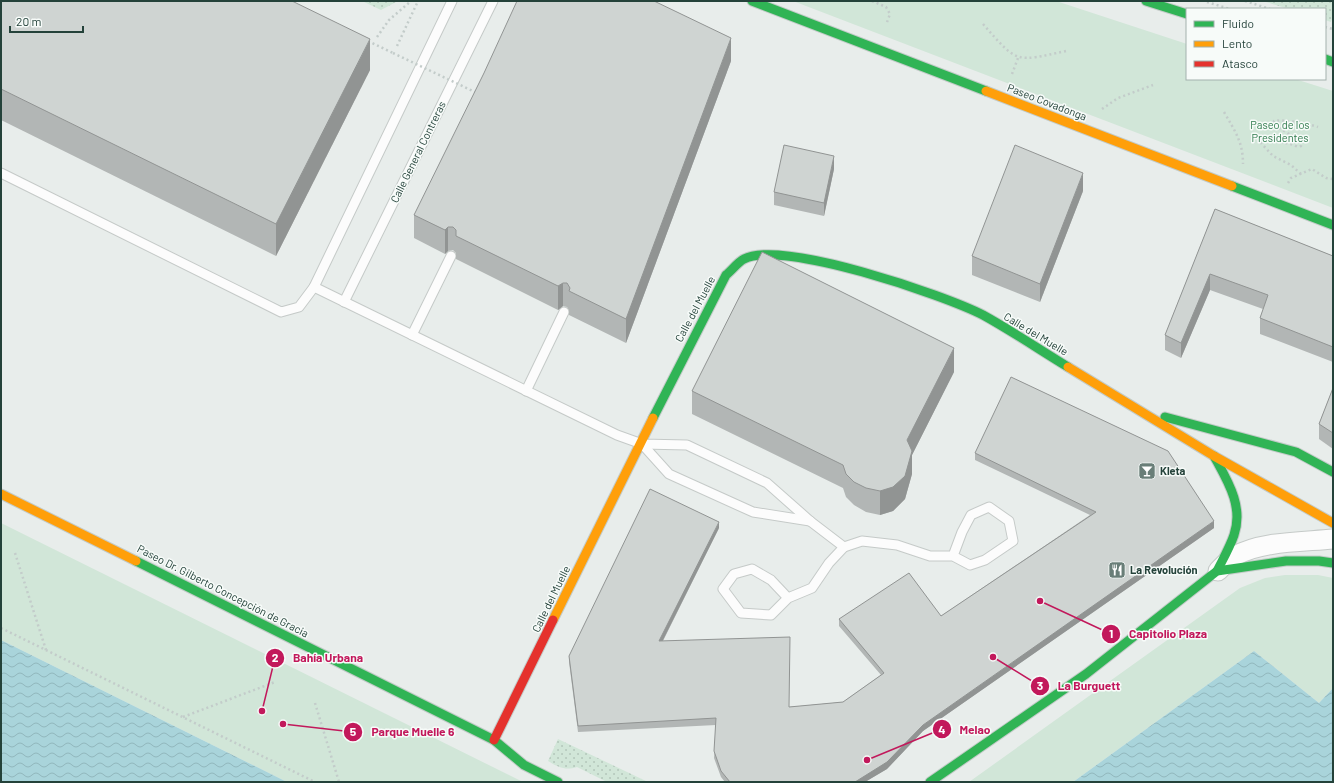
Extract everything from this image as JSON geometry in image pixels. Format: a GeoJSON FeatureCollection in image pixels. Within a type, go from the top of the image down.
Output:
{"type":"FeatureCollection","features":[{"type":"Feature","properties":{"kind":"main road","name":"Paseo Covadonga"},"geometry":{"type":"LineString","coordinates":[[752,1],[1333,225]]}},
{"type":"Feature","properties":{"kind":"main road"},"geometry":{"type":"LineString","coordinates":[[1146,1],[1186,14]]}},
{"type":"Feature","properties":{"kind":"main road","name":"Calle del Muelle"},"geometry":{"type":"LineString","coordinates":[[494,740],[642,444],[699,326],[726,275],[744,259],[758,255],[789,256],[825,262],[923,290],[982,316],[1214,456],[1333,523]]}},
{"type":"Feature","properties":{"kind":"main road","name":"Calle del Muelle"},"geometry":{"type":"LineString","coordinates":[[1139,410],[1296,452],[1333,472]]}},
{"type":"Feature","properties":{"kind":"main road"},"geometry":{"type":"LineString","coordinates":[[930,782],[1086,674],[1217,572],[1236,530],[1238,519],[1236,503],[1214,456]]}},
{"type":"Feature","properties":{"kind":"main road","name":"Paseo Dr. Gilberto Concepción de Gracia"},"geometry":{"type":"LineString","coordinates":[[1,494],[494,740],[524,765],[558,782]]}},
{"type":"Feature","properties":{"kind":"main road"},"geometry":{"type":"LineString","coordinates":[[1217,572],[1286,561],[1319,561],[1333,563]]}},
{"type":"Feature","properties":{"kind":"street"},"geometry":{"type":"LineString","coordinates":[[1217,572],[1234,556],[1253,549],[1279,544],[1333,539]]}},
{"type":"Feature","properties":{"kind":"lane"},"geometry":{"type":"LineString","coordinates":[[1,173],[281,312],[299,307],[314,287],[452,1]]}},
{"type":"Feature","properties":{"kind":"lane","name":"Calle General Contreras"},"geometry":{"type":"LineString","coordinates":[[344,302],[493,1]]}},
{"type":"Feature","properties":{"kind":"lane"},"geometry":{"type":"LineString","coordinates":[[412,335],[451,256]]}},
{"type":"Feature","properties":{"kind":"lane"},"geometry":{"type":"LineString","coordinates":[[314,287],[617,435],[642,444],[687,445],[767,483],[810,521],[844,547]]}},
{"type":"Feature","properties":{"kind":"lane"},"geometry":{"type":"LineString","coordinates":[[526,391],[564,312]]}},
{"type":"Feature","properties":{"kind":"lane"},"geometry":{"type":"LineString","coordinates":[[642,444],[669,474],[753,512],[810,521]]}},
{"type":"Feature","properties":{"kind":"lane"},"geometry":{"type":"LineString","coordinates":[[788,598],[771,580],[752,569],[734,574],[723,589],[741,613],[771,615],[788,598],[812,588],[829,563],[844,547],[862,541],[897,546],[930,556],[953,556],[970,565],[985,560],[1013,541],[1009,521],[989,507],[971,515],[962,532],[953,556]]}},
{"type":"Feature","properties":{"kind":"path"},"geometry":{"type":"LineString","coordinates":[[377,37],[389,20],[411,1]]}},
{"type":"Feature","properties":{"kind":"path"},"geometry":{"type":"LineString","coordinates":[[397,46],[418,1]]}},
{"type":"Feature","properties":{"kind":"path"},"geometry":{"type":"LineString","coordinates":[[872,1],[886,6],[890,14],[886,25]]}},
{"type":"Feature","properties":{"kind":"path"},"geometry":{"type":"LineString","coordinates":[[1205,1],[1227,8]]}},
{"type":"Feature","properties":{"kind":"path"},"geometry":{"type":"LineString","coordinates":[[1245,1],[1267,8]]}},
{"type":"Feature","properties":{"kind":"path"},"geometry":{"type":"LineString","coordinates":[[983,24],[1006,51],[1018,58],[1032,58],[1066,51]]}},
{"type":"Feature","properties":{"kind":"path"},"geometry":{"type":"LineString","coordinates":[[364,40],[484,97]]}},
{"type":"Feature","properties":{"kind":"path"},"geometry":{"type":"LineString","coordinates":[[1012,74],[1018,58]]}},
{"type":"Feature","properties":{"kind":"path"},"geometry":{"type":"LineString","coordinates":[[1102,109],[1118,98],[1153,85]]}},
{"type":"Feature","properties":{"kind":"path"},"geometry":{"type":"LineString","coordinates":[[1224,112],[1237,132],[1243,148],[1243,164]]}},
{"type":"Feature","properties":{"kind":"path"},"geometry":{"type":"LineString","coordinates":[[1302,174],[1291,165],[1273,156],[1261,140],[1264,138],[1277,142],[1288,142],[1298,147],[1301,146],[1301,141],[1274,125],[1274,121],[1278,120],[1288,123],[1307,123],[1318,127]]}},
{"type":"Feature","properties":{"kind":"path"},"geometry":{"type":"LineString","coordinates":[[1287,186],[1291,178],[1302,174],[1304,171],[1312,169],[1326,178],[1333,178]]}},
{"type":"Feature","properties":{"kind":"path"},"geometry":{"type":"LineString","coordinates":[[15,554],[46,650]]}},
{"type":"Feature","properties":{"kind":"path"},"geometry":{"type":"LineString","coordinates":[[1,628],[315,782]]}},
{"type":"Feature","properties":{"kind":"path"},"geometry":{"type":"LineString","coordinates":[[183,717],[274,682]]}},
{"type":"Feature","properties":{"kind":"path"},"geometry":{"type":"LineString","coordinates":[[315,703],[339,782]]}},
{"type":"Feature","properties":{"kind":"green space"},"geometry":{"type":"Polygon","coordinates":[[[362,1],[398,1],[381,10],[362,1]]]}},
{"type":"Feature","properties":{"kind":"green space","name":"Paseo de los Presidentes"},"geometry":{"type":"Polygon","coordinates":[[[793,1],[1056,1],[1186,44],[1186,80],[1298,80],[1333,91],[1333,208],[793,1]]]}},
{"type":"Feature","properties":{"kind":"green space"},"geometry":{"type":"Polygon","coordinates":[[[1263,1],[1333,1],[1333,15],[1331,22],[1326,20],[1326,8],[1286,8],[1263,1]]]}},
{"type":"Feature","properties":{"kind":"green space"},"geometry":{"type":"Polygon","coordinates":[[[1,523],[523,782],[287,782],[1,640],[1,523]]]}},
{"type":"Feature","properties":{"kind":"green space"},"geometry":{"type":"Polygon","coordinates":[[[1285,575],[1318,575],[1333,578],[1333,688],[1319,703],[1254,651],[1073,782],[969,782],[1240,588],[1265,578],[1285,575]]]}},
{"type":"Feature","properties":{"kind":"green space"},"geometry":{"type":"Polygon","coordinates":[[[558,739],[648,782],[607,782],[577,767],[562,768],[555,765],[548,761],[558,739]]]}},
{"type":"Feature","properties":{"kind":"water"},"geometry":{"type":"Polygon","coordinates":[[[1,640],[287,782],[1,782],[1,640]]]}},
{"type":"Feature","properties":{"kind":"water"},"geometry":{"type":"Polygon","coordinates":[[[1254,651],[1319,703],[1333,688],[1333,782],[1073,782],[1254,651]]]}},
{"type":"Feature","properties":{"kind":"building"},"geometry":{"type":"Polygon","coordinates":[[[1,1],[292,1],[370,39],[276,224],[1,89],[1,1]]]}},
{"type":"Feature","properties":{"kind":"building"},"geometry":{"type":"Polygon","coordinates":[[[517,1],[654,1],[731,38],[626,319],[569,291],[570,288],[567,283],[563,283],[558,286],[456,236],[456,230],[453,227],[448,227],[445,230],[414,215],[484,73],[517,1]]]}},
{"type":"Feature","properties":{"kind":"building"},"geometry":{"type":"Polygon","coordinates":[[[784,145],[834,156],[824,203],[774,192],[784,145]]]}},
{"type":"Feature","properties":{"kind":"building"},"geometry":{"type":"Polygon","coordinates":[[[1015,145],[1083,173],[1040,284],[972,256],[1015,145]]]}},
{"type":"Feature","properties":{"kind":"building"},"geometry":{"type":"Polygon","coordinates":[[[1215,209],[1333,256],[1333,347],[1260,318],[1268,295],[1210,274],[1181,343],[1165,335],[1215,209]]]}},
{"type":"Feature","properties":{"kind":"building"},"geometry":{"type":"Polygon","coordinates":[[[762,252],[954,348],[907,440],[912,451],[905,476],[893,487],[880,491],[866,488],[854,482],[846,474],[843,465],[692,391],[762,252]]]}},
{"type":"Feature","properties":{"kind":"building"},"geometry":{"type":"Polygon","coordinates":[[[1011,377],[1168,451],[1214,521],[923,725],[887,762],[855,782],[730,782],[721,771],[714,751],[716,718],[578,726],[569,656],[650,489],[719,522],[659,641],[790,637],[789,707],[843,702],[884,673],[839,619],[909,573],[941,616],[1096,512],[975,453],[1011,377]]]}},
{"type":"Feature","properties":{"kind":"building"},"geometry":{"type":"Polygon","coordinates":[[[1333,388],[1333,433],[1319,424],[1333,388]]]}},
{"type":"Feature","properties":{"kind":"traffic: fast"},"geometry":{"type":"LineString","coordinates":[[752,1],[986,91]]}},
{"type":"Feature","properties":{"kind":"traffic: fast"},"geometry":{"type":"LineString","coordinates":[[1146,1],[1186,14]]}},
{"type":"Feature","properties":{"kind":"traffic: fast"},"geometry":{"type":"LineString","coordinates":[[1326,59],[1333,62]]}},
{"type":"Feature","properties":{"kind":"traffic: fast"},"geometry":{"type":"LineString","coordinates":[[1232,186],[1333,225]]}},
{"type":"Feature","properties":{"kind":"traffic: fast"},"geometry":{"type":"LineString","coordinates":[[653,418],[726,275],[744,259],[763,255],[791,256],[826,263],[863,272],[934,295],[983,315],[1068,367]]}},
{"type":"Feature","properties":{"kind":"traffic: fast"},"geometry":{"type":"LineString","coordinates":[[1165,417],[1296,452],[1333,472]]}},
{"type":"Feature","properties":{"kind":"traffic: fast"},"geometry":{"type":"LineString","coordinates":[[1214,456],[1233,494],[1237,514],[1237,524],[1234,535],[1217,571]]}},
{"type":"Feature","properties":{"kind":"traffic: fast"},"geometry":{"type":"LineString","coordinates":[[136,561],[494,740],[524,765],[558,782]]}},
{"type":"Feature","properties":{"kind":"traffic: fast"},"geometry":{"type":"LineString","coordinates":[[930,782],[1086,674],[1217,571],[1286,561],[1319,561],[1333,563]]}},
{"type":"Feature","properties":{"kind":"traffic: slow"},"geometry":{"type":"LineString","coordinates":[[986,91],[1232,186]]}},
{"type":"Feature","properties":{"kind":"traffic: slow"},"geometry":{"type":"LineString","coordinates":[[1068,367],[1214,456],[1333,523]]}},
{"type":"Feature","properties":{"kind":"traffic: slow"},"geometry":{"type":"LineString","coordinates":[[553,620],[653,418]]}},
{"type":"Feature","properties":{"kind":"traffic: slow"},"geometry":{"type":"LineString","coordinates":[[1,494],[136,561]]}},
{"type":"Feature","properties":{"kind":"traffic: jam"},"geometry":{"type":"LineString","coordinates":[[494,740],[553,620]]}},
{"type":"Feature","properties":{"kind":"place","name":"Kleta"},"geometry":{"type":"Point","coordinates":[1147,471]}},
{"type":"Feature","properties":{"kind":"place","name":"La Revolución"},"geometry":{"type":"Point","coordinates":[1117,570]}},
{"type":"Feature","properties":{"kind":"place","name":"Capitolio Plaza"},"geometry":{"type":"Point","coordinates":[1040,601]}},
{"type":"Feature","properties":{"kind":"place","name":"La Burguett"},"geometry":{"type":"Point","coordinates":[993,657]}},
{"type":"Feature","properties":{"kind":"place","name":"Bahía Urbana"},"geometry":{"type":"Point","coordinates":[262,711]}},
{"type":"Feature","properties":{"kind":"place","name":"Parque Muelle 6"},"geometry":{"type":"Point","coordinates":[283,724]}},
{"type":"Feature","properties":{"kind":"place","name":"Melao"},"geometry":{"type":"Point","coordinates":[867,760]}}]}
